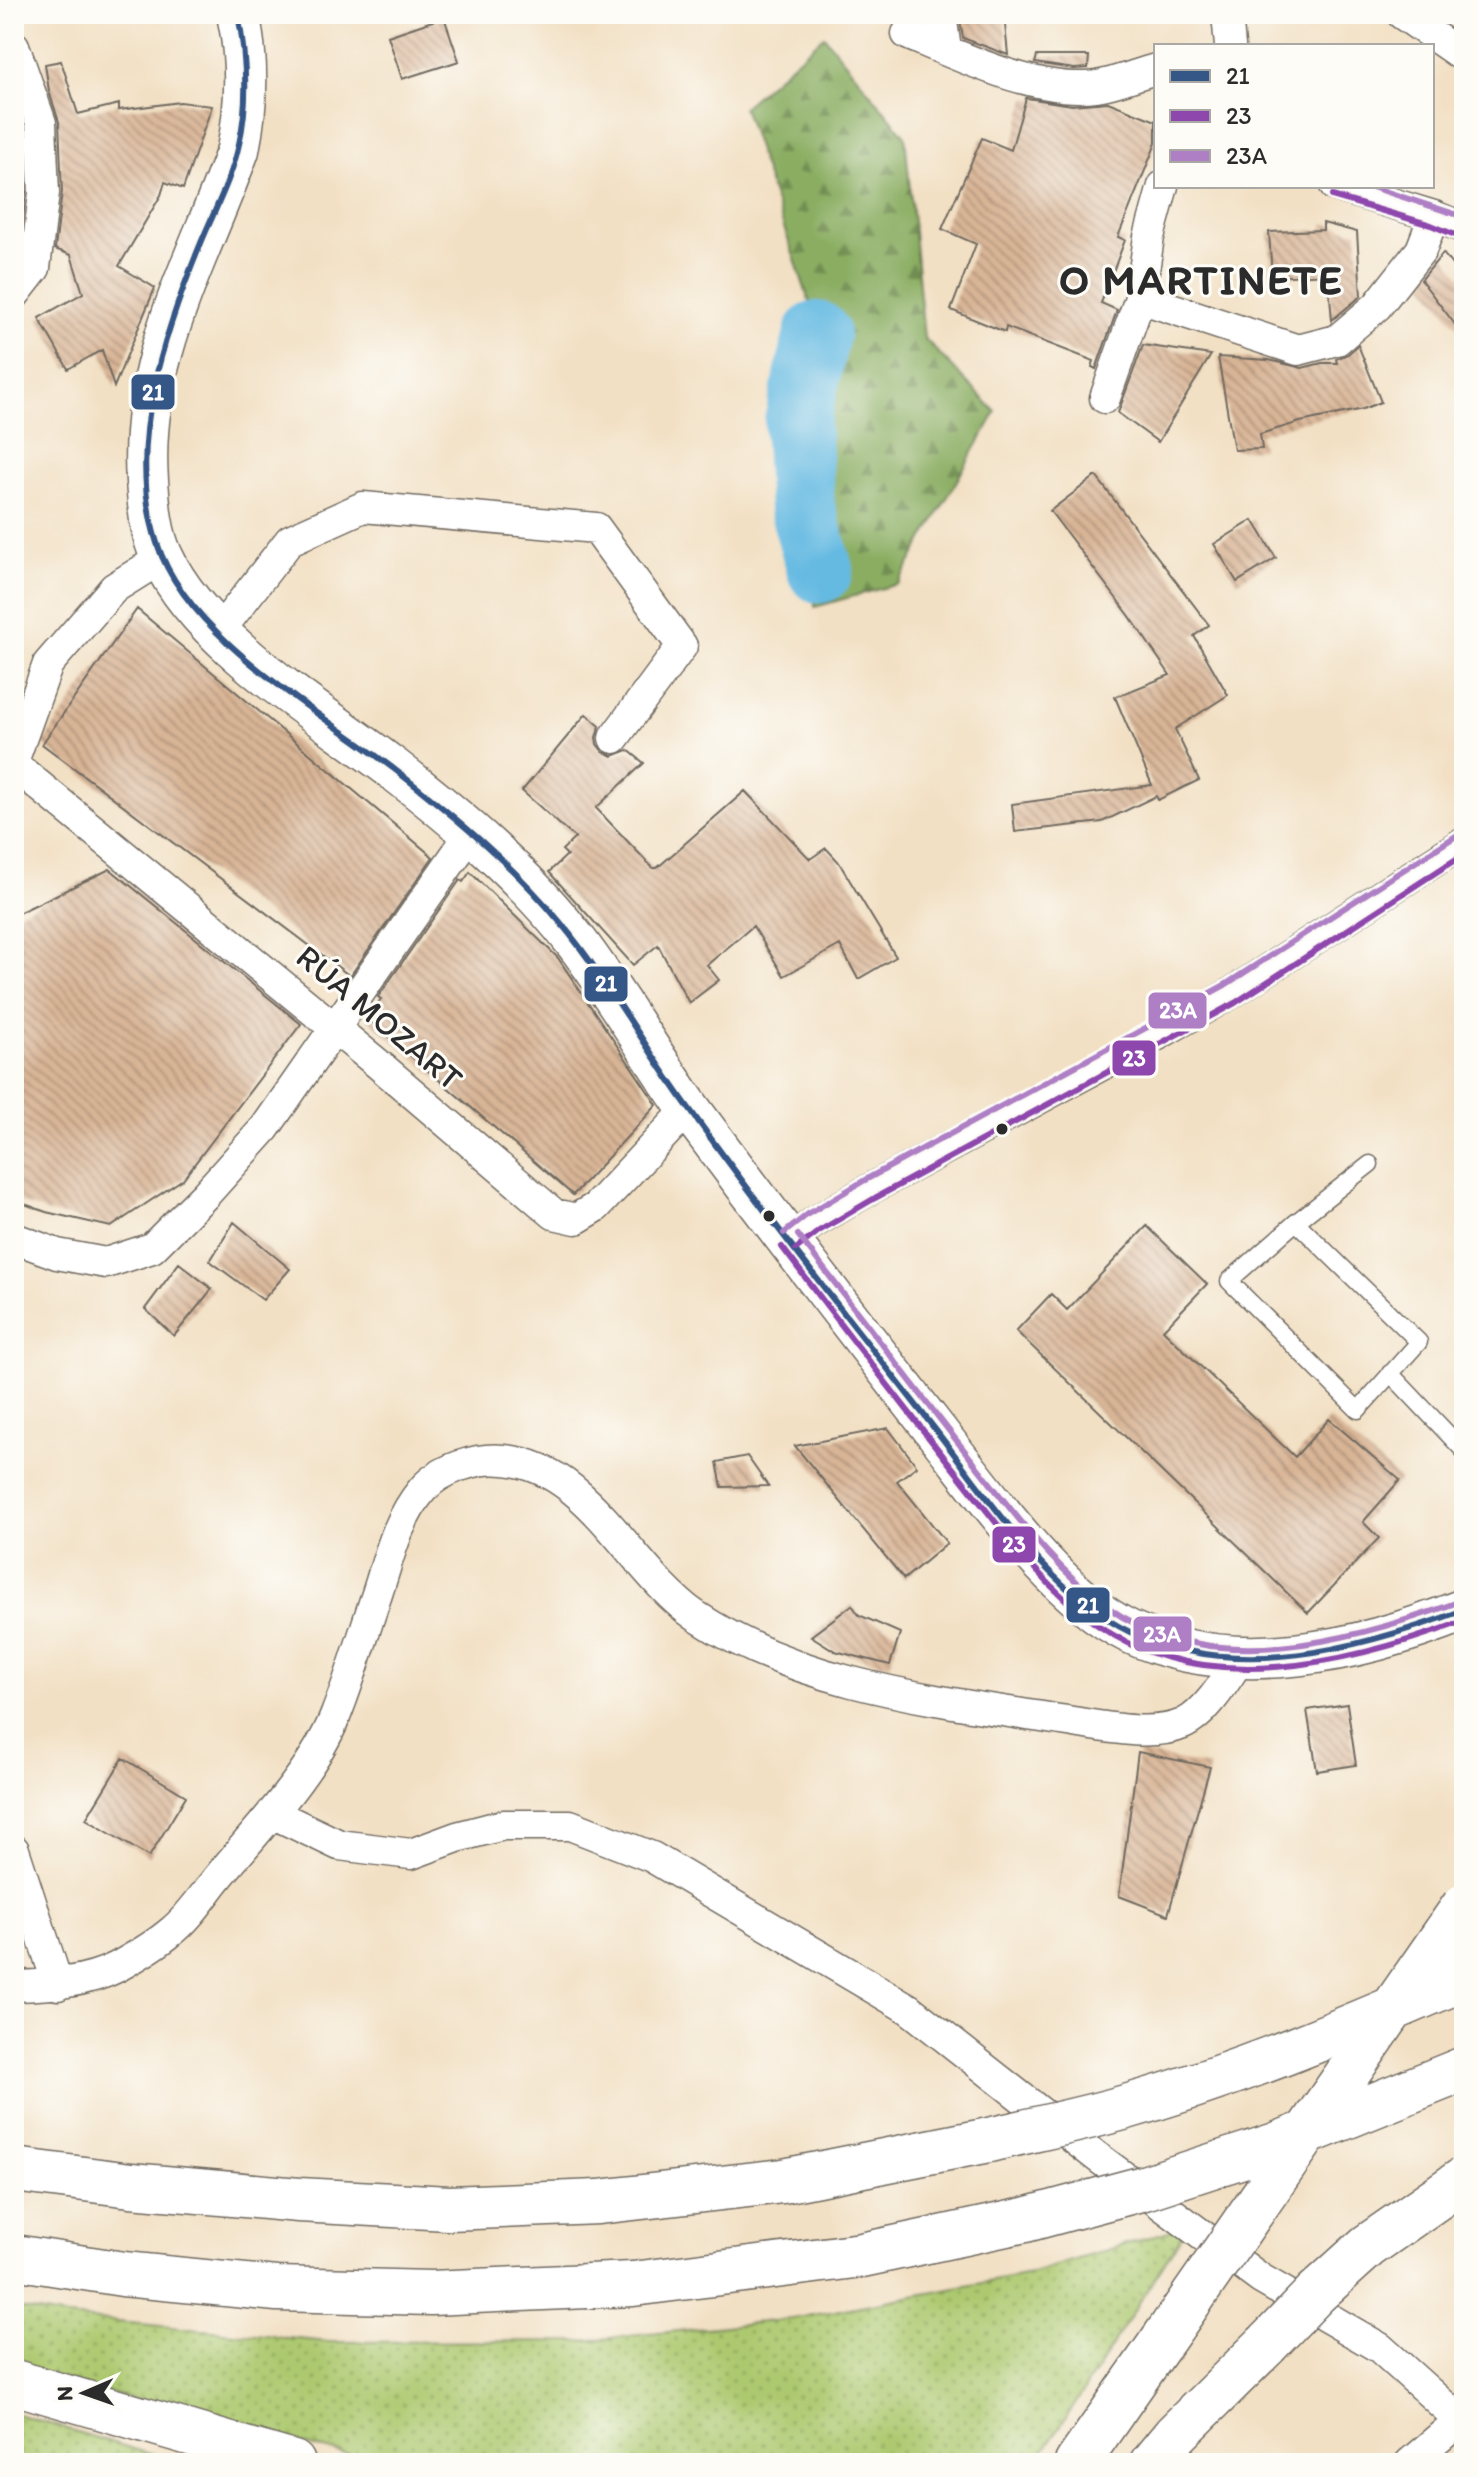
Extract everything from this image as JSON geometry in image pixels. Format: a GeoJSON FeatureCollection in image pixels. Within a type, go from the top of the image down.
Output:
{"type":"FeatureCollection","features":[{"type":"Feature","properties":{"kind":"highway"},"geometry":{"type":"LineString","coordinates":[[1077,2463],[1464,1906]]}},
{"type":"Feature","properties":{"kind":"highway"},"geometry":{"type":"LineString","coordinates":[[14,2170],[131,2185],[268,2197],[449,2208],[598,2202],[783,2181],[989,2140],[1127,2107],[1363,2023],[1464,1978]]}},
{"type":"Feature","properties":{"kind":"highway"},"geometry":{"type":"LineString","coordinates":[[14,2257],[123,2274],[277,2289],[431,2293],[633,2284],[862,2255],[1025,2220],[1144,2188],[1276,2145],[1464,2069]]}},
{"type":"Feature","properties":{"kind":"highway"},"geometry":{"type":"LineString","coordinates":[[1152,2463],[1175,2435],[1316,2293],[1368,2246],[1464,2179]]}},
{"type":"Feature","properties":{"kind":"highway"},"geometry":{"type":"LineString","coordinates":[[14,2382],[293,2463]]}},
{"type":"Feature","properties":{"kind":"street"},"geometry":{"type":"LineString","coordinates":[[238,14],[245,68],[244,122],[238,150],[161,348],[149,396],[145,452],[150,516],[162,558],[217,634],[393,769],[471,833],[521,880],[576,942],[689,1108],[955,1455],[1035,1553],[1075,1594],[1123,1629],[1166,1646],[1202,1654],[1241,1657],[1289,1655],[1339,1647],[1413,1630],[1464,1610]]}},
{"type":"Feature","properties":{"kind":"street"},"geometry":{"type":"LineString","coordinates":[[941,14],[946,50]]}},
{"type":"Feature","properties":{"kind":"street"},"geometry":{"type":"LineString","coordinates":[[1402,14],[1464,57]]}},
{"type":"Feature","properties":{"kind":"street"},"geometry":{"type":"LineString","coordinates":[[907,34],[1044,85],[1096,86],[1154,70]]}},
{"type":"Feature","properties":{"kind":"street"},"geometry":{"type":"LineString","coordinates":[[14,46],[41,123],[44,193],[35,268],[14,295]]}},
{"type":"Feature","properties":{"kind":"street"},"geometry":{"type":"LineString","coordinates":[[1105,398],[1140,298],[1149,237],[1162,188]]}},
{"type":"Feature","properties":{"kind":"street"},"geometry":{"type":"LineString","coordinates":[[1342,188],[1464,228]]}},
{"type":"Feature","properties":{"kind":"street"},"geometry":{"type":"LineString","coordinates":[[1140,298],[1298,350],[1337,340],[1377,306],[1421,250],[1434,216]]}},
{"type":"Feature","properties":{"kind":"street"},"geometry":{"type":"LineString","coordinates":[[217,634],[290,540],[363,507],[596,528],[682,646],[614,738]]}},
{"type":"Feature","properties":{"kind":"street"},"geometry":{"type":"LineString","coordinates":[[14,759],[48,664],[114,588],[162,558]]}},
{"type":"Feature","properties":{"kind":"street","name":"RÚA MOZART"},"geometry":{"type":"LineString","coordinates":[[14,765],[335,1028],[554,1214],[576,1219],[596,1207],[689,1108]]}},
{"type":"Feature","properties":{"kind":"street"},"geometry":{"type":"LineString","coordinates":[[14,1238],[57,1254],[106,1263],[152,1248],[265,1128],[471,833]]}},
{"type":"Feature","properties":{"kind":"street"},"geometry":{"type":"LineString","coordinates":[[790,1241],[813,1223],[870,1189],[1230,994],[1464,842]]}},
{"type":"Feature","properties":{"kind":"street"},"geometry":{"type":"LineString","coordinates":[[14,1986],[58,1985],[115,1968],[174,1930],[303,1773],[332,1724],[400,1523],[424,1487],[445,1472],[473,1462],[504,1460],[533,1467],[560,1480],[601,1515],[648,1573],[672,1596],[696,1616],[732,1636],[810,1669],[881,1688],[990,1709],[1142,1730],[1166,1730],[1189,1722],[1223,1685],[1241,1657]]}},
{"type":"Feature","properties":{"kind":"street"},"geometry":{"type":"LineString","coordinates":[[272,1813],[339,1845],[411,1854],[503,1825],[570,1825],[652,1857],[909,2009],[1096,2156],[1261,2279],[1380,2348],[1462,2422],[1410,2463]]}},
{"type":"Feature","properties":{"kind":"street"},"geometry":{"type":"LineString","coordinates":[[14,1850],[58,1985]]}},
{"type":"Feature","properties":{"kind":"lane"},"geometry":{"type":"LineString","coordinates":[[1296,1222],[1419,1342],[1358,1410],[1229,1281],[1296,1222],[1370,1164]]}},
{"type":"Feature","properties":{"kind":"lane"},"geometry":{"type":"LineString","coordinates":[[1390,1373],[1464,1451]]}},
{"type":"Feature","properties":{"kind":"green space"},"geometry":{"type":"Polygon","coordinates":[[[824,36],[905,136],[924,338],[996,412],[898,584],[815,607],[804,422],[823,342],[743,107],[824,36]]]}},
{"type":"Feature","properties":{"kind":"green space"},"geometry":{"type":"Polygon","coordinates":[[[1188,2225],[1035,2463],[384,2463],[258,2434],[14,2366],[14,2308],[67,2317],[329,2342],[582,2341],[792,2319],[1030,2274],[1188,2225]]]}},
{"type":"Feature","properties":{"kind":"green space"},"geometry":{"type":"Polygon","coordinates":[[[14,2413],[180,2463],[14,2463],[14,2413]]]}},
{"type":"Feature","properties":{"kind":"building"},"geometry":{"type":"Polygon","coordinates":[[[959,14],[1004,14],[1008,55],[963,38],[959,14]]]}},
{"type":"Feature","properties":{"kind":"building"},"geometry":{"type":"Polygon","coordinates":[[[444,17],[459,61],[402,79],[388,36],[444,17]]]}},
{"type":"Feature","properties":{"kind":"building"},"geometry":{"type":"Polygon","coordinates":[[[1037,56],[1089,56],[1088,68],[1035,63],[1037,56]]]}},
{"type":"Feature","properties":{"kind":"building"},"geometry":{"type":"Polygon","coordinates":[[[61,61],[78,114],[119,104],[119,110],[180,102],[212,106],[183,189],[165,182],[161,195],[119,266],[155,288],[114,387],[102,350],[68,369],[39,318],[83,293],[71,255],[55,249],[62,192],[59,122],[49,91],[45,64],[61,61]]]}},
{"type":"Feature","properties":{"kind":"building"},"geometry":{"type":"Polygon","coordinates":[[[1026,98],[1072,105],[1108,102],[1154,120],[1154,148],[1118,237],[1125,240],[1101,303],[1117,310],[1096,369],[1092,367],[1094,361],[1006,327],[1005,332],[951,310],[976,244],[942,229],[982,138],[1011,150],[1026,98]]]}},
{"type":"Feature","properties":{"kind":"building"},"geometry":{"type":"Polygon","coordinates":[[[14,119],[20,119],[23,126],[26,192],[18,261],[14,266],[14,119]]]}},
{"type":"Feature","properties":{"kind":"building"},"geometry":{"type":"Polygon","coordinates":[[[1323,223],[1357,232],[1361,296],[1332,320],[1328,274],[1272,277],[1269,232],[1323,230],[1323,223]]]}},
{"type":"Feature","properties":{"kind":"building"},"geometry":{"type":"Polygon","coordinates":[[[1443,253],[1464,281],[1464,336],[1421,280],[1443,253]]]}},
{"type":"Feature","properties":{"kind":"building"},"geometry":{"type":"Polygon","coordinates":[[[1143,345],[1211,355],[1158,442],[1118,413],[1143,345]]]}},
{"type":"Feature","properties":{"kind":"building"},"geometry":{"type":"Polygon","coordinates":[[[1358,345],[1381,402],[1260,434],[1262,449],[1234,450],[1218,357],[1269,360],[1302,368],[1337,363],[1336,359],[1358,345]]]}},
{"type":"Feature","properties":{"kind":"building"},"geometry":{"type":"Polygon","coordinates":[[[1096,476],[1209,625],[1194,636],[1228,695],[1175,729],[1199,780],[1158,800],[1156,796],[1102,822],[1015,832],[1012,804],[1152,785],[1115,697],[1170,675],[1050,511],[1096,476]]]}},
{"type":"Feature","properties":{"kind":"building"},"geometry":{"type":"Polygon","coordinates":[[[1253,520],[1276,558],[1237,582],[1214,544],[1253,520]]]}},
{"type":"Feature","properties":{"kind":"building"},"geometry":{"type":"Polygon","coordinates":[[[137,609],[433,857],[350,976],[42,744],[137,609]]]}},
{"type":"Feature","properties":{"kind":"building"},"geometry":{"type":"Polygon","coordinates":[[[586,714],[600,726],[596,737],[603,752],[613,756],[628,750],[644,763],[596,808],[653,868],[657,868],[745,791],[810,859],[826,848],[838,861],[896,957],[858,979],[840,945],[784,976],[753,926],[707,965],[719,980],[689,1003],[658,945],[633,965],[549,872],[567,855],[562,850],[575,838],[522,791],[586,714]]]}},
{"type":"Feature","properties":{"kind":"building"},"geometry":{"type":"Polygon","coordinates":[[[110,869],[301,1024],[183,1179],[111,1227],[46,1212],[14,1200],[14,915],[110,869]]]}},
{"type":"Feature","properties":{"kind":"building"},"geometry":{"type":"Polygon","coordinates":[[[470,872],[558,958],[657,1105],[573,1195],[367,1018],[381,999],[378,997],[460,880],[463,882],[470,872]]]}},
{"type":"Feature","properties":{"kind":"building"},"geometry":{"type":"Polygon","coordinates":[[[234,1222],[290,1269],[263,1300],[210,1261],[234,1222]]]}},
{"type":"Feature","properties":{"kind":"building"},"geometry":{"type":"Polygon","coordinates":[[[1147,1226],[1207,1284],[1163,1330],[1295,1457],[1329,1419],[1400,1480],[1363,1522],[1379,1538],[1308,1613],[1016,1331],[1051,1294],[1067,1310],[1147,1226]]]}},
{"type":"Feature","properties":{"kind":"building"},"geometry":{"type":"Polygon","coordinates":[[[179,1263],[212,1289],[174,1336],[145,1309],[179,1263]]]}},
{"type":"Feature","properties":{"kind":"building"},"geometry":{"type":"Polygon","coordinates":[[[888,1428],[917,1466],[897,1481],[947,1543],[904,1579],[795,1446],[888,1428]]]}},
{"type":"Feature","properties":{"kind":"building"},"geometry":{"type":"Polygon","coordinates":[[[747,1456],[768,1486],[722,1487],[717,1462],[747,1456]]]}},
{"type":"Feature","properties":{"kind":"building"},"geometry":{"type":"Polygon","coordinates":[[[852,1605],[859,1615],[900,1633],[890,1665],[835,1651],[811,1636],[852,1605]]]}},
{"type":"Feature","properties":{"kind":"building"},"geometry":{"type":"Polygon","coordinates":[[[1347,1704],[1356,1765],[1317,1771],[1307,1710],[1347,1704]]]}},
{"type":"Feature","properties":{"kind":"building"},"geometry":{"type":"Polygon","coordinates":[[[1138,1752],[1210,1767],[1168,1915],[1119,1896],[1138,1752]]]}},
{"type":"Feature","properties":{"kind":"building"},"geometry":{"type":"Polygon","coordinates":[[[123,1758],[186,1796],[149,1857],[86,1819],[123,1758]]]}},
{"type":"Feature","properties":{"kind":"waterway"},"geometry":{"type":"LineString","coordinates":[[817,334],[797,422],[802,508],[820,570]]}},
{"type":"Feature","properties":{"kind":"transit line","name":"21"},"geometry":{"type":"LineString","coordinates":[[238,14],[245,79],[239,144],[174,314],[153,390],[147,429],[145,468],[148,506],[157,543],[173,577],[196,610],[225,641],[259,670],[394,769],[460,822],[542,901],[594,967],[688,1107],[781,1232],[1003,1518],[1049,1571],[1075,1595],[1130,1632],[1171,1647],[1213,1655],[1255,1657],[1340,1647],[1383,1637],[1464,1610]]}},
{"type":"Feature","properties":{"kind":"transit line","name":"23A"},"geometry":{"type":"LineString","coordinates":[[1375,188],[1464,217]]}},
{"type":"Feature","properties":{"kind":"transit line","name":"23"},"geometry":{"type":"LineString","coordinates":[[1332,196],[1431,225],[1460,237]]}},
{"type":"Feature","properties":{"kind":"transit line","name":"23A"},"geometry":{"type":"LineString","coordinates":[[784,1233],[808,1214],[865,1180],[1225,985],[1459,834]]}},
{"type":"Feature","properties":{"kind":"transit line","name":"23"},"geometry":{"type":"LineString","coordinates":[[796,1249],[819,1231],[875,1198],[1235,1003],[1464,854]]}},
{"type":"Feature","properties":{"kind":"transit line","name":"23A"},"geometry":{"type":"LineString","coordinates":[[798,1235],[1038,1542],[1088,1592],[1146,1629],[1190,1642],[1235,1648],[1282,1647],[1374,1629],[1461,1601]]}},
{"type":"Feature","properties":{"kind":"transit line","name":"23"},"geometry":{"type":"LineString","coordinates":[[782,1247],[1025,1558],[1059,1593],[1096,1624],[1138,1647],[1183,1662],[1230,1668],[1278,1667],[1326,1660],[1374,1650],[1464,1621]]}},
{"type":"Feature","properties":{"kind":"district","name":"O MARTINETE"},"geometry":{"type":"Point","coordinates":[1201,279]}}]}
